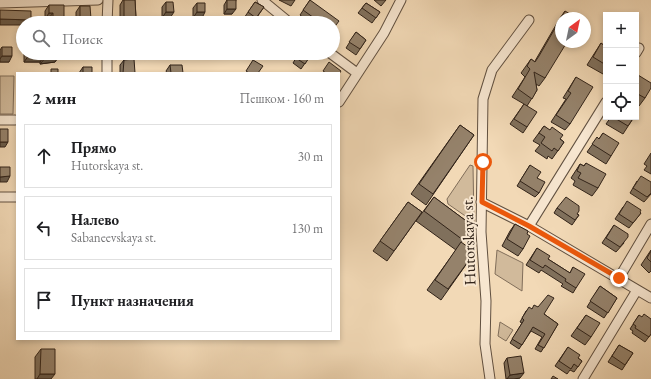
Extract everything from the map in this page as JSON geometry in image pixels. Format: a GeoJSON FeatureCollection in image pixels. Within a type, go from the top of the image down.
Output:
{"type":"FeatureCollection","features":[{"type":"Feature","properties":{"kind":"street"},"geometry":{"type":"LineString","coordinates":[[0,3],[98,0]]}},
{"type":"Feature","properties":{"kind":"street"},"geometry":{"type":"LineString","coordinates":[[108,0],[108,16]]}},
{"type":"Feature","properties":{"kind":"street"},"geometry":{"type":"LineString","coordinates":[[262,0],[281,16]]}},
{"type":"Feature","properties":{"kind":"street"},"geometry":{"type":"LineString","coordinates":[[340,100],[384,33],[401,0]]}},
{"type":"Feature","properties":{"kind":"street","name":"Hutorskaya st."},"geometry":{"type":"LineString","coordinates":[[490,379],[485,344],[486,301],[481,232],[483,99],[492,70],[529,20]]}},
{"type":"Feature","properties":{"kind":"street"},"geometry":{"type":"LineString","coordinates":[[107,60],[107,72]]}},
{"type":"Feature","properties":{"kind":"street"},"geometry":{"type":"LineString","coordinates":[[339,60],[357,73]]}},
{"type":"Feature","properties":{"kind":"street"},"geometry":{"type":"LineString","coordinates":[[529,226],[603,107]]}},
{"type":"Feature","properties":{"kind":"street"},"geometry":{"type":"LineString","coordinates":[[0,120],[15,120]]}},
{"type":"Feature","properties":{"kind":"street"},"geometry":{"type":"LineString","coordinates":[[0,197],[16,197]]}},
{"type":"Feature","properties":{"kind":"street"},"geometry":{"type":"LineString","coordinates":[[482,202],[529,226],[651,298]]}},
{"type":"Feature","properties":{"kind":"street"},"geometry":{"type":"LineString","coordinates":[[619,278],[651,224]]}},
{"type":"Feature","properties":{"kind":"street"},"geometry":{"type":"LineString","coordinates":[[587,377],[637,290]]}},
{"type":"Feature","properties":{"kind":"shaded area"},"geometry":{"type":"Polygon","coordinates":[[[0,76],[14,76],[13,114],[0,114],[0,76]]]}},
{"type":"Feature","properties":{"kind":"shaded area"},"geometry":{"type":"Polygon","coordinates":[[[470,165],[473,166],[474,222],[448,204],[447,199],[470,165]]]}},
{"type":"Feature","properties":{"kind":"shaded area"},"geometry":{"type":"Polygon","coordinates":[[[497,250],[523,263],[522,291],[495,274],[497,250]]]}},
{"type":"Feature","properties":{"kind":"shaded area"},"geometry":{"type":"Polygon","coordinates":[[[500,322],[513,330],[506,341],[498,336],[500,322]]]}},
{"type":"Feature","properties":{"kind":"building"},"geometry":{"type":"Polygon","coordinates":[[[124,0],[135,0],[136,16],[124,16],[124,0]]]}},
{"type":"Feature","properties":{"kind":"building"},"geometry":{"type":"Polygon","coordinates":[[[227,0],[236,0],[236,9],[227,9],[227,0]]]}},
{"type":"Feature","properties":{"kind":"building"},"geometry":{"type":"Polygon","coordinates":[[[310,0],[332,16],[311,16],[303,10],[310,0]]]}},
{"type":"Feature","properties":{"kind":"building"},"geometry":{"type":"Polygon","coordinates":[[[166,2],[173,2],[174,12],[166,12],[166,2]]]}},
{"type":"Feature","properties":{"kind":"building"},"geometry":{"type":"Polygon","coordinates":[[[255,2],[264,7],[257,16],[253,16],[248,12],[255,2]]]}},
{"type":"Feature","properties":{"kind":"building"},"geometry":{"type":"Polygon","coordinates":[[[197,3],[205,3],[205,12],[197,12],[197,3]]]}},
{"type":"Feature","properties":{"kind":"building"},"geometry":{"type":"Polygon","coordinates":[[[366,3],[380,12],[376,18],[362,8],[366,3]]]}},
{"type":"Feature","properties":{"kind":"building"},"geometry":{"type":"Polygon","coordinates":[[[49,5],[64,5],[64,16],[53,16],[53,13],[49,13],[49,5]]]}},
{"type":"Feature","properties":{"kind":"building"},"geometry":{"type":"Polygon","coordinates":[[[80,6],[90,6],[91,16],[80,16],[80,6]]]}},
{"type":"Feature","properties":{"kind":"building"},"geometry":{"type":"Polygon","coordinates":[[[0,10],[31,11],[31,16],[16,16],[16,20],[0,19],[0,10]]]}},
{"type":"Feature","properties":{"kind":"building"},"geometry":{"type":"Polygon","coordinates":[[[555,28],[555,48],[563,48],[545,78],[534,72],[537,90],[532,99],[518,89],[530,69],[527,66],[531,59],[535,62],[555,28]]]}},
{"type":"Feature","properties":{"kind":"building"},"geometry":{"type":"Polygon","coordinates":[[[356,32],[366,40],[360,49],[349,42],[356,32]]]}},
{"type":"Feature","properties":{"kind":"building"},"geometry":{"type":"Polygon","coordinates":[[[601,43],[603,45],[603,63],[593,57],[601,43]]]}},
{"type":"Feature","properties":{"kind":"building"},"geometry":{"type":"Polygon","coordinates":[[[2,47],[12,47],[12,56],[2,56],[2,47]]]}},
{"type":"Feature","properties":{"kind":"building"},"geometry":{"type":"Polygon","coordinates":[[[124,60],[134,60],[135,72],[123,72],[124,60]]]}},
{"type":"Feature","properties":{"kind":"building"},"geometry":{"type":"Polygon","coordinates":[[[253,60],[263,66],[259,72],[246,71],[253,60]]]}},
{"type":"Feature","properties":{"kind":"building"},"geometry":{"type":"Polygon","coordinates":[[[299,60],[308,60],[305,64],[299,60]]]}},
{"type":"Feature","properties":{"kind":"building"},"geometry":{"type":"Polygon","coordinates":[[[329,62],[341,71],[340,72],[323,71],[329,62]]]}},
{"type":"Feature","properties":{"kind":"building"},"geometry":{"type":"Polygon","coordinates":[[[170,65],[182,65],[183,72],[171,72],[170,65]]]}},
{"type":"Feature","properties":{"kind":"building"},"geometry":{"type":"Polygon","coordinates":[[[83,67],[92,67],[92,72],[83,72],[83,67]]]}},
{"type":"Feature","properties":{"kind":"building"},"geometry":{"type":"Polygon","coordinates":[[[51,69],[58,69],[58,72],[51,72],[51,69]]]}},
{"type":"Feature","properties":{"kind":"building"},"geometry":{"type":"Polygon","coordinates":[[[639,76],[651,83],[651,88],[645,98],[639,95],[639,76]]]}},
{"type":"Feature","properties":{"kind":"building"},"geometry":{"type":"Polygon","coordinates":[[[576,77],[593,87],[570,124],[556,115],[571,93],[568,91],[576,77]]]}},
{"type":"Feature","properties":{"kind":"building"},"geometry":{"type":"Polygon","coordinates":[[[524,104],[537,112],[527,127],[514,119],[524,104]]]}},
{"type":"Feature","properties":{"kind":"building"},"geometry":{"type":"Polygon","coordinates":[[[618,120],[632,120],[628,126],[618,120]]]}},
{"type":"Feature","properties":{"kind":"building"},"geometry":{"type":"Polygon","coordinates":[[[460,125],[474,135],[433,194],[419,184],[460,125]]]}},
{"type":"Feature","properties":{"kind":"building"},"geometry":{"type":"Polygon","coordinates":[[[544,126],[550,130],[552,127],[563,135],[560,139],[564,142],[558,151],[554,148],[552,151],[541,143],[545,137],[539,133],[544,126]]]}},
{"type":"Feature","properties":{"kind":"building"},"geometry":{"type":"Polygon","coordinates":[[[0,129],[8,129],[8,142],[0,142],[0,129]]]}},
{"type":"Feature","properties":{"kind":"building"},"geometry":{"type":"Polygon","coordinates":[[[603,133],[619,143],[611,156],[592,144],[597,137],[599,139],[603,133]]]}},
{"type":"Feature","properties":{"kind":"building"},"geometry":{"type":"Polygon","coordinates":[[[586,163],[606,174],[598,188],[578,178],[581,173],[577,171],[580,164],[584,166],[586,163]]]}},
{"type":"Feature","properties":{"kind":"building"},"geometry":{"type":"Polygon","coordinates":[[[530,165],[541,172],[537,178],[545,182],[539,193],[520,181],[530,165]]]}},
{"type":"Feature","properties":{"kind":"building"},"geometry":{"type":"Polygon","coordinates":[[[0,167],[10,167],[10,176],[0,177],[0,167]]]}},
{"type":"Feature","properties":{"kind":"building"},"geometry":{"type":"Polygon","coordinates":[[[641,176],[651,182],[651,193],[647,197],[633,188],[641,176]]]}},
{"type":"Feature","properties":{"kind":"building"},"geometry":{"type":"Polygon","coordinates":[[[434,197],[473,226],[463,240],[424,211],[434,197]]]}},
{"type":"Feature","properties":{"kind":"building"},"geometry":{"type":"Polygon","coordinates":[[[566,197],[579,206],[579,211],[577,214],[579,215],[575,220],[557,208],[566,197]]]}},
{"type":"Feature","properties":{"kind":"building"},"geometry":{"type":"Polygon","coordinates":[[[627,201],[641,210],[641,213],[633,223],[619,214],[627,201]]]}},
{"type":"Feature","properties":{"kind":"building"},"geometry":{"type":"Polygon","coordinates":[[[408,202],[422,212],[394,251],[380,241],[408,202]]]}},
{"type":"Feature","properties":{"kind":"building"},"geometry":{"type":"Polygon","coordinates":[[[515,224],[528,231],[527,234],[530,236],[523,249],[507,239],[515,224]]]}},
{"type":"Feature","properties":{"kind":"building"},"geometry":{"type":"Polygon","coordinates":[[[614,225],[628,234],[628,237],[620,247],[606,238],[614,225]]]}},
{"type":"Feature","properties":{"kind":"building"},"geometry":{"type":"Polygon","coordinates":[[[461,242],[475,252],[448,289],[435,280],[461,242]]]}},
{"type":"Feature","properties":{"kind":"building"},"geometry":{"type":"Polygon","coordinates":[[[537,248],[550,256],[548,259],[570,273],[573,267],[585,274],[576,288],[565,281],[566,279],[545,265],[543,268],[530,260],[537,248]]]}},
{"type":"Feature","properties":{"kind":"building"},"geometry":{"type":"Polygon","coordinates":[[[651,251],[651,262],[647,258],[651,251]]]}},
{"type":"Feature","properties":{"kind":"building"},"geometry":{"type":"Polygon","coordinates":[[[600,286],[617,298],[608,313],[590,301],[600,286]]]}},
{"type":"Feature","properties":{"kind":"building"},"geometry":{"type":"Polygon","coordinates":[[[548,295],[554,298],[544,314],[558,324],[544,348],[538,345],[545,334],[533,327],[522,345],[512,339],[524,320],[522,318],[529,307],[532,309],[534,305],[538,307],[548,295]]]}},
{"type":"Feature","properties":{"kind":"building"},"geometry":{"type":"Polygon","coordinates":[[[644,314],[651,319],[651,334],[649,337],[635,328],[636,326],[633,324],[639,315],[642,317],[644,314]]]}},
{"type":"Feature","properties":{"kind":"building"},"geometry":{"type":"Polygon","coordinates":[[[586,315],[600,323],[591,337],[577,328],[586,315]]]}},
{"type":"Feature","properties":{"kind":"building"},"geometry":{"type":"Polygon","coordinates":[[[619,345],[633,353],[625,365],[612,356],[619,345]]]}},
{"type":"Feature","properties":{"kind":"building"},"geometry":{"type":"Polygon","coordinates":[[[568,347],[580,355],[578,358],[582,361],[578,367],[574,364],[571,369],[559,361],[568,347]]]}},
{"type":"Feature","properties":{"kind":"building"},"geometry":{"type":"Polygon","coordinates":[[[41,349],[55,349],[55,374],[40,374],[41,349]]]}},
{"type":"Feature","properties":{"kind":"building"},"geometry":{"type":"Polygon","coordinates":[[[521,356],[524,373],[510,375],[507,358],[521,356]]]}},
{"type":"Feature","properties":{"kind":"building"},"geometry":{"type":"Polygon","coordinates":[[[553,376],[558,379],[551,379],[553,376]]]}},
{"type":"Feature","properties":{"kind":"route"},"geometry":{"type":"LineString","coordinates":[[483,162],[482,202],[529,226],[619,278]]}}]}
